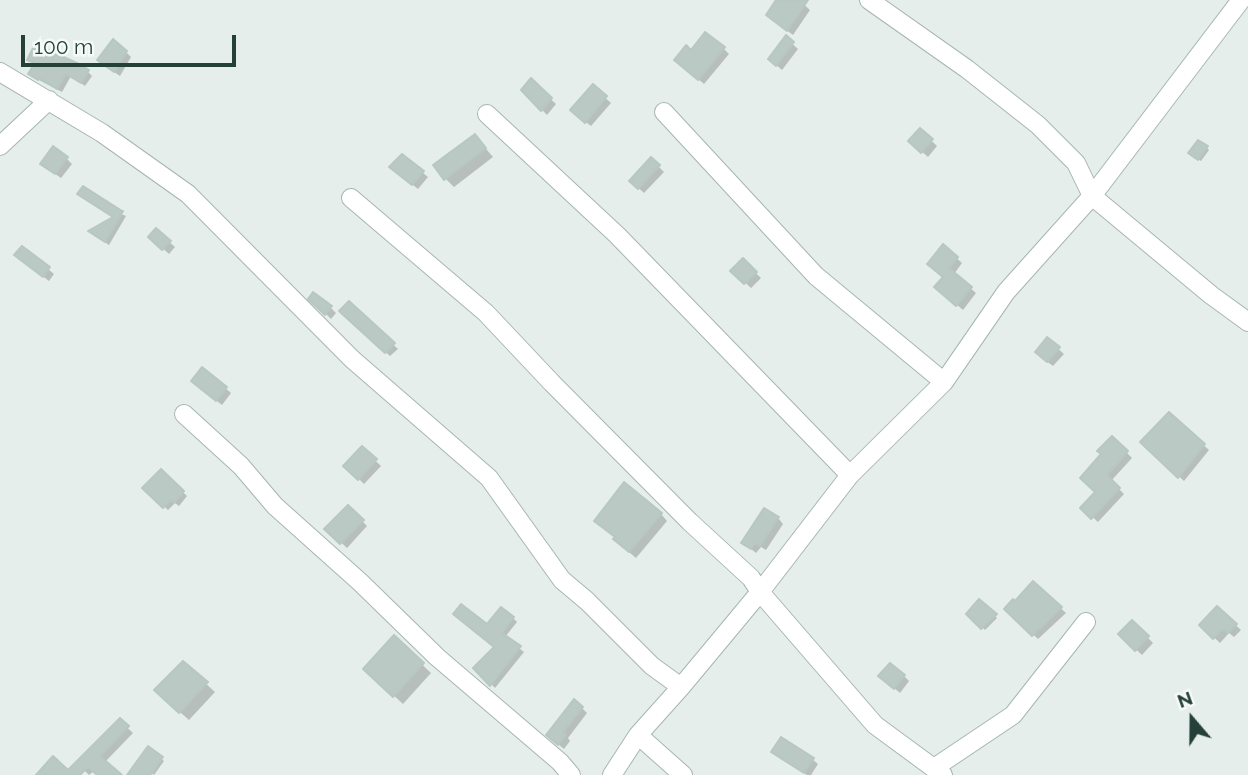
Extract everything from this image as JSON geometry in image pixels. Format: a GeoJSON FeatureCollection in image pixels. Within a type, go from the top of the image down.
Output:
{"type":"FeatureCollection","features":[{"type":"Feature","properties":{"kind":"street"},"geometry":{"type":"LineString","coordinates":[[869,0],[967,69],[1038,125],[1076,163],[1092,196],[1211,295],[1248,322]]}},
{"type":"Feature","properties":{"kind":"street"},"geometry":{"type":"LineString","coordinates":[[612,775],[638,734],[760,592],[850,475],[944,383],[1006,292],[1092,196],[1241,0]]}},
{"type":"Feature","properties":{"kind":"street"},"geometry":{"type":"LineString","coordinates":[[0,72],[102,133],[188,194],[352,359],[489,478],[562,580],[652,666],[681,687]]}},
{"type":"Feature","properties":{"kind":"street"},"geometry":{"type":"LineString","coordinates":[[0,146],[49,100]]}},
{"type":"Feature","properties":{"kind":"street"},"geometry":{"type":"LineString","coordinates":[[664,112],[816,276],[944,383]]}},
{"type":"Feature","properties":{"kind":"street"},"geometry":{"type":"LineString","coordinates":[[487,114],[617,235],[850,475]]}},
{"type":"Feature","properties":{"kind":"street"},"geometry":{"type":"LineString","coordinates":[[351,198],[486,313],[552,383],[751,578],[760,592],[875,725],[939,771],[1013,715],[1086,622]]}},
{"type":"Feature","properties":{"kind":"street"},"geometry":{"type":"LineString","coordinates":[[184,414],[241,466],[275,506],[360,582],[437,657],[560,762],[571,775]]}},
{"type":"Feature","properties":{"kind":"street"},"geometry":{"type":"LineString","coordinates":[[638,734],[683,775]]}},
{"type":"Feature","properties":{"kind":"building"},"geometry":{"type":"Polygon","coordinates":[[[776,0],[808,0],[787,31],[766,15],[776,0]]]}},
{"type":"Feature","properties":{"kind":"building"},"geometry":{"type":"Polygon","coordinates":[[[705,32],[725,47],[698,80],[674,60],[686,45],[691,50],[705,32]]]}},
{"type":"Feature","properties":{"kind":"building"},"geometry":{"type":"Polygon","coordinates":[[[786,35],[794,42],[776,66],[768,59],[786,35]]]}},
{"type":"Feature","properties":{"kind":"building"},"geometry":{"type":"Polygon","coordinates":[[[113,39],[127,51],[114,72],[97,60],[113,39]]]}},
{"type":"Feature","properties":{"kind":"building"},"geometry":{"type":"Polygon","coordinates":[[[35,44],[89,70],[81,83],[66,74],[57,89],[28,74],[35,63],[27,60],[35,44]]]}},
{"type":"Feature","properties":{"kind":"building"},"geometry":{"type":"Polygon","coordinates":[[[531,78],[552,98],[541,111],[521,90],[531,78]]]}},
{"type":"Feature","properties":{"kind":"building"},"geometry":{"type":"Polygon","coordinates":[[[593,84],[607,96],[585,123],[570,110],[593,84]]]}},
{"type":"Feature","properties":{"kind":"building"},"geometry":{"type":"Polygon","coordinates":[[[920,128],[933,139],[921,153],[908,141],[920,128]]]}},
{"type":"Feature","properties":{"kind":"building"},"geometry":{"type":"Polygon","coordinates":[[[475,134],[486,148],[444,180],[433,165],[475,134]]]}},
{"type":"Feature","properties":{"kind":"building"},"geometry":{"type":"Polygon","coordinates":[[[1198,140],[1208,146],[1198,160],[1188,153],[1198,140]]]}},
{"type":"Feature","properties":{"kind":"building"},"geometry":{"type":"Polygon","coordinates":[[[53,146],[68,157],[55,174],[40,164],[53,146]]]}},
{"type":"Feature","properties":{"kind":"building"},"geometry":{"type":"Polygon","coordinates":[[[402,154],[424,171],[412,185],[389,167],[402,154]]]}},
{"type":"Feature","properties":{"kind":"building"},"geometry":{"type":"Polygon","coordinates":[[[651,157],[660,165],[638,189],[629,181],[651,157]]]}},
{"type":"Feature","properties":{"kind":"building"},"geometry":{"type":"Polygon","coordinates":[[[83,186],[122,211],[121,213],[123,211],[105,242],[88,231],[113,217],[77,194],[83,186]]]}},
{"type":"Feature","properties":{"kind":"building"},"geometry":{"type":"Polygon","coordinates":[[[156,228],[171,241],[162,250],[148,237],[156,228]]]}},
{"type":"Feature","properties":{"kind":"building"},"geometry":{"type":"Polygon","coordinates":[[[943,244],[958,257],[949,268],[972,287],[956,306],[934,287],[943,277],[927,264],[943,244]]]}},
{"type":"Feature","properties":{"kind":"building"},"geometry":{"type":"Polygon","coordinates":[[[22,246],[50,267],[43,277],[14,255],[22,246]]]}},
{"type":"Feature","properties":{"kind":"building"},"geometry":{"type":"Polygon","coordinates":[[[743,258],[757,272],[744,284],[730,271],[743,258]]]}},
{"type":"Feature","properties":{"kind":"building"},"geometry":{"type":"Polygon","coordinates":[[[313,292],[332,306],[325,315],[308,299],[313,292]]]}},
{"type":"Feature","properties":{"kind":"building"},"geometry":{"type":"Polygon","coordinates":[[[349,301],[395,343],[385,353],[339,311],[349,301]]]}},
{"type":"Feature","properties":{"kind":"building"},"geometry":{"type":"Polygon","coordinates":[[[1047,337],[1060,347],[1047,362],[1035,352],[1047,337]]]}},
{"type":"Feature","properties":{"kind":"building"},"geometry":{"type":"Polygon","coordinates":[[[202,367],[227,387],[216,401],[191,381],[202,367]]]}},
{"type":"Feature","properties":{"kind":"building"},"geometry":{"type":"Polygon","coordinates":[[[1169,412],[1205,444],[1178,478],[1140,442],[1169,412]]]}},
{"type":"Feature","properties":{"kind":"building"},"geometry":{"type":"Polygon","coordinates":[[[1112,436],[1128,451],[1107,475],[1120,488],[1091,519],[1080,508],[1095,492],[1080,478],[1101,454],[1097,451],[1112,436]]]}},
{"type":"Feature","properties":{"kind":"building"},"geometry":{"type":"Polygon","coordinates":[[[362,446],[377,459],[358,480],[343,466],[362,446]]]}},
{"type":"Feature","properties":{"kind":"building"},"geometry":{"type":"Polygon","coordinates":[[[161,469],[184,491],[174,503],[170,500],[163,508],[142,488],[161,469]]]}},
{"type":"Feature","properties":{"kind":"building"},"geometry":{"type":"Polygon","coordinates":[[[624,482],[662,513],[629,552],[594,521],[624,482]]]}},
{"type":"Feature","properties":{"kind":"building"},"geometry":{"type":"Polygon","coordinates":[[[348,505],[364,520],[340,544],[324,529],[348,505]]]}},
{"type":"Feature","properties":{"kind":"building"},"geometry":{"type":"Polygon","coordinates":[[[764,508],[779,517],[760,546],[755,543],[751,549],[741,543],[764,508]]]}},
{"type":"Feature","properties":{"kind":"building"},"geometry":{"type":"Polygon","coordinates":[[[1033,581],[1062,607],[1032,636],[1004,609],[1033,581]]]}},
{"type":"Feature","properties":{"kind":"building"},"geometry":{"type":"Polygon","coordinates":[[[979,599],[997,614],[981,629],[966,614],[979,599]]]}},
{"type":"Feature","properties":{"kind":"building"},"geometry":{"type":"Polygon","coordinates":[[[461,604],[487,624],[501,607],[514,617],[502,633],[521,646],[490,686],[473,668],[494,647],[453,614],[461,604]]]}},
{"type":"Feature","properties":{"kind":"building"},"geometry":{"type":"Polygon","coordinates":[[[1217,606],[1237,624],[1228,633],[1223,629],[1213,639],[1199,625],[1217,606]]]}},
{"type":"Feature","properties":{"kind":"building"},"geometry":{"type":"Polygon","coordinates":[[[1132,620],[1149,636],[1135,651],[1118,634],[1132,620]]]}},
{"type":"Feature","properties":{"kind":"building"},"geometry":{"type":"Polygon","coordinates":[[[394,635],[424,663],[393,697],[363,669],[394,635]]]}},
{"type":"Feature","properties":{"kind":"building"},"geometry":{"type":"Polygon","coordinates":[[[183,661],[208,682],[179,713],[154,690],[183,661]]]}},
{"type":"Feature","properties":{"kind":"building"},"geometry":{"type":"Polygon","coordinates":[[[890,663],[905,675],[894,689],[878,676],[890,663]]]}},
{"type":"Feature","properties":{"kind":"building"},"geometry":{"type":"Polygon","coordinates":[[[574,699],[583,707],[563,732],[566,735],[558,745],[546,735],[574,699]]]}},
{"type":"Feature","properties":{"kind":"building"},"geometry":{"type":"Polygon","coordinates":[[[120,718],[129,726],[100,756],[122,775],[97,775],[88,767],[80,775],[36,775],[53,756],[68,770],[120,718]]]}},
{"type":"Feature","properties":{"kind":"building"},"geometry":{"type":"Polygon","coordinates":[[[781,737],[814,758],[804,773],[771,752],[781,737]]]}},
{"type":"Feature","properties":{"kind":"building"},"geometry":{"type":"Polygon","coordinates":[[[148,746],[163,757],[150,775],[127,775],[148,746]]]}}]}
